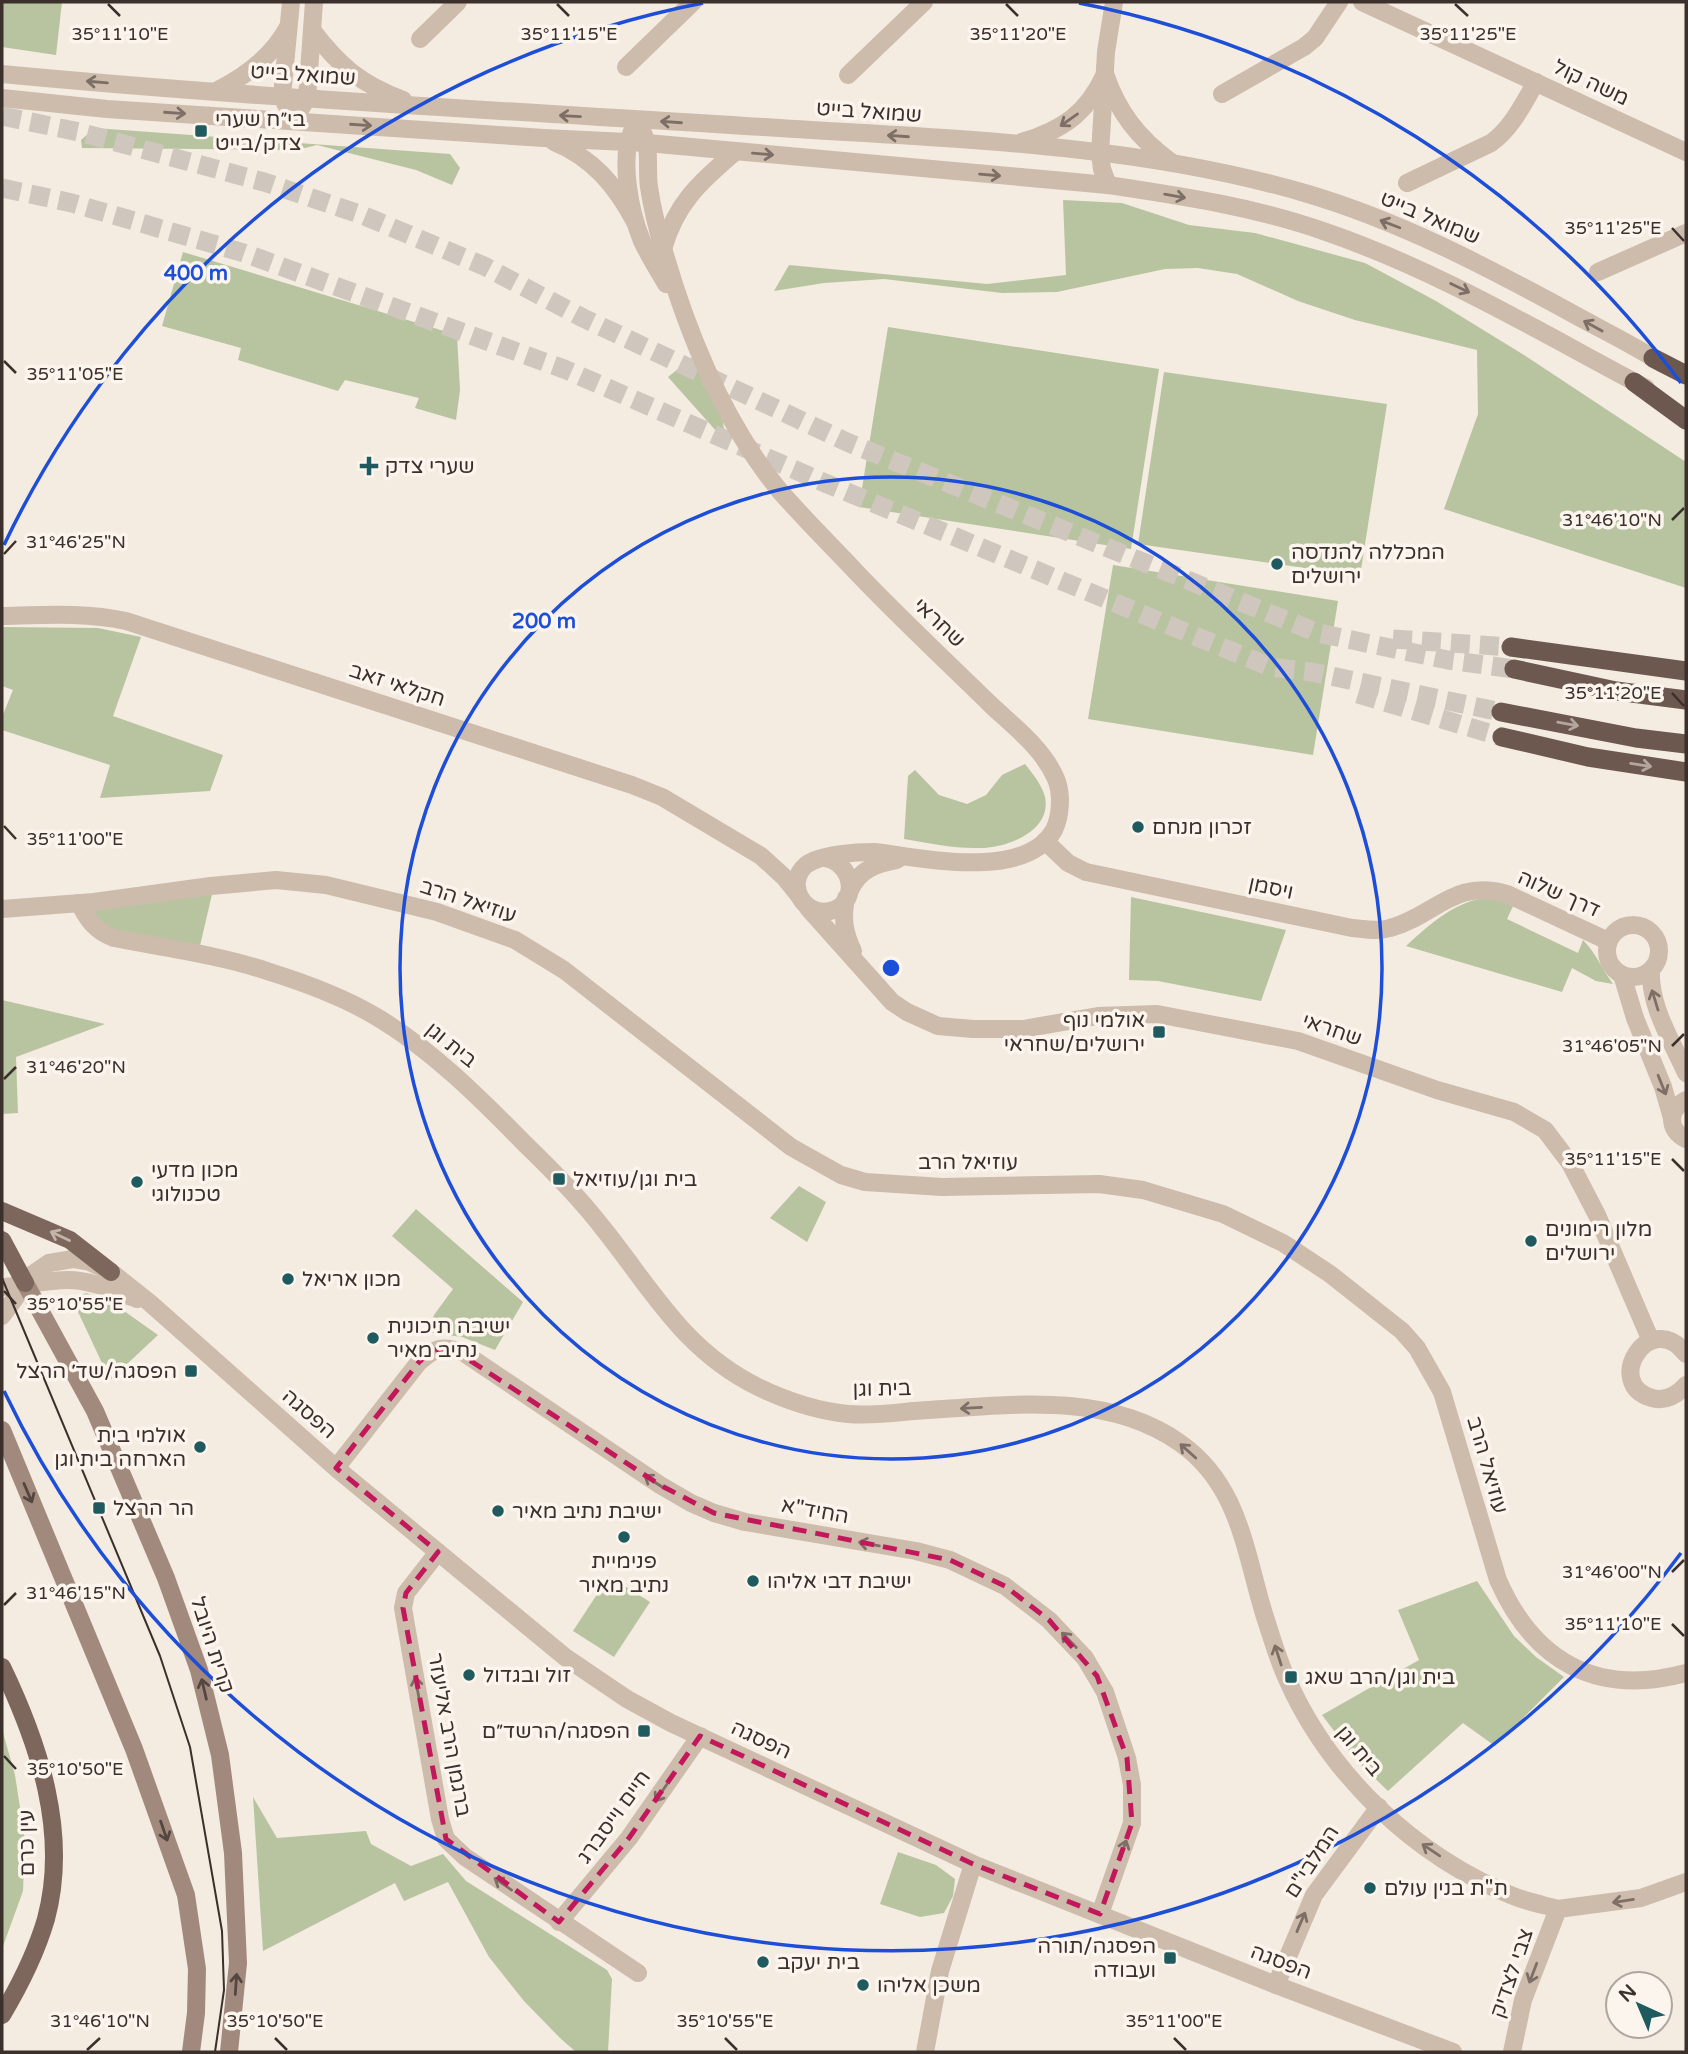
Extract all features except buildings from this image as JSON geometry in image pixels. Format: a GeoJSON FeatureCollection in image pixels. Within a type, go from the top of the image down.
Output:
{"type":"FeatureCollection","features":[{"type":"Feature","properties":{"kind":"highway"},"geometry":{"type":"LineString","coordinates":[[1653,358],[1686,377]]}},
{"type":"Feature","properties":{"kind":"highway"},"geometry":{"type":"LineString","coordinates":[[1634,382],[1686,420]]}},
{"type":"Feature","properties":{"kind":"highway"},"geometry":{"type":"LineString","coordinates":[[1511,647],[1686,671]]}},
{"type":"Feature","properties":{"kind":"highway"},"geometry":{"type":"LineString","coordinates":[[1514,669],[1616,691],[1686,700]]}},
{"type":"Feature","properties":{"kind":"highway"},"geometry":{"type":"LineString","coordinates":[[1501,712],[1636,738],[1686,744]]}},
{"type":"Feature","properties":{"kind":"highway"},"geometry":{"type":"LineString","coordinates":[[1502,737],[1588,757],[1686,772]]}},
{"type":"Feature","properties":{"kind":"main road"},"geometry":{"type":"LineString","coordinates":[[2,1211],[70,1241],[111,1272]]}},
{"type":"Feature","properties":{"kind":"main road"},"geometry":{"type":"LineString","coordinates":[[2,1274],[5,1246]]}},
{"type":"Feature","properties":{"kind":"main road"},"geometry":{"type":"LineString","coordinates":[[5,1246],[25,1283]]}},
{"type":"Feature","properties":{"kind":"main road","name":"קרית היובל"},"geometry":{"type":"LineString","coordinates":[[25,1283],[95,1411],[166,1578],[199,1670],[220,1755],[233,1853],[238,1963],[229,2052]]}},
{"type":"Feature","properties":{"kind":"main road"},"geometry":{"type":"LineString","coordinates":[[2,1430],[130,1740],[186,1895],[197,1969],[196,2013],[191,2052]]}},
{"type":"Feature","properties":{"kind":"main road","name":"עין כרם"},"geometry":{"type":"LineString","coordinates":[[2,1667],[17,1698],[40,1762],[52,1811],[53,1851],[46,1919],[23,1978],[2,2015]]}},
{"type":"Feature","properties":{"kind":"street"},"geometry":{"type":"LineString","coordinates":[[291,2],[282,96],[293,120]]}},
{"type":"Feature","properties":{"kind":"street"},"geometry":{"type":"LineString","coordinates":[[293,120],[307,99],[314,2]]}},
{"type":"Feature","properties":{"kind":"street"},"geometry":{"type":"LineString","coordinates":[[419,39],[458,2]]}},
{"type":"Feature","properties":{"kind":"street"},"geometry":{"type":"LineString","coordinates":[[626,67],[694,2]]}},
{"type":"Feature","properties":{"kind":"street"},"geometry":{"type":"LineString","coordinates":[[848,75],[925,2]]}},
{"type":"Feature","properties":{"kind":"street"},"geometry":{"type":"LineString","coordinates":[[1108,185],[1100,154],[1105,74],[1114,2]]}},
{"type":"Feature","properties":{"kind":"street"},"geometry":{"type":"LineString","coordinates":[[1222,94],[1304,47],[1315,38],[1339,2]]}},
{"type":"Feature","properties":{"kind":"street","name":"משה קול"},"geometry":{"type":"LineString","coordinates":[[1362,2],[1686,152]]}},
{"type":"Feature","properties":{"kind":"street"},"geometry":{"type":"LineString","coordinates":[[214,92],[261,61],[277,45],[289,24]]}},
{"type":"Feature","properties":{"kind":"street"},"geometry":{"type":"LineString","coordinates":[[312,30],[333,57],[352,75],[387,94],[426,107]]}},
{"type":"Feature","properties":{"kind":"street","name":"שמואל בייט"},"geometry":{"type":"LineString","coordinates":[[2,74],[307,99],[1014,144],[1174,164],[1308,195],[1396,226],[1477,263],[1653,358]]}},
{"type":"Feature","properties":{"kind":"street"},"geometry":{"type":"LineString","coordinates":[[1014,144],[1050,132],[1073,118],[1086,107],[1105,74]]}},
{"type":"Feature","properties":{"kind":"street"},"geometry":{"type":"LineString","coordinates":[[1105,74],[1116,101],[1131,126],[1151,148],[1174,164]]}},
{"type":"Feature","properties":{"kind":"street"},"geometry":{"type":"LineString","coordinates":[[1407,183],[1501,136],[1510,126],[1536,82]]}},
{"type":"Feature","properties":{"kind":"street"},"geometry":{"type":"LineString","coordinates":[[2,98],[69,106],[647,143],[1108,185],[1249,210],[1324,231],[1374,250],[1478,297],[1686,409]]}},
{"type":"Feature","properties":{"kind":"street","name":"שחראי"},"geometry":{"type":"LineString","coordinates":[[638,120],[627,142],[635,222],[643,243],[689,324],[730,414],[778,488],[891,609],[1036,748],[1048,764],[1057,780],[1060,798],[1054,830],[1045,841]]}},
{"type":"Feature","properties":{"kind":"street","name":"שחראי"},"geometry":{"type":"LineString","coordinates":[[638,120],[647,143],[650,194],[663,249],[689,324]]}},
{"type":"Feature","properties":{"kind":"street"},"geometry":{"type":"LineString","coordinates":[[544,138],[576,153],[602,173],[616,190],[635,222]]}},
{"type":"Feature","properties":{"kind":"street"},"geometry":{"type":"LineString","coordinates":[[663,249],[682,204],[705,177],[735,152]]}},
{"type":"Feature","properties":{"kind":"street"},"geometry":{"type":"LineString","coordinates":[[1598,272],[1686,233]]}},
{"type":"Feature","properties":{"kind":"street","name":"חקלאי זאב"},"geometry":{"type":"LineString","coordinates":[[2,617],[110,617],[127,621],[632,785],[671,802],[761,856]]}},
{"type":"Feature","properties":{"kind":"street"},"geometry":{"type":"LineString","coordinates":[[761,856],[778,862],[820,859],[858,852],[978,863],[999,862],[1014,859],[1045,841]]}},
{"type":"Feature","properties":{"kind":"street","name":"ויסמן"},"geometry":{"type":"LineString","coordinates":[[1045,841],[1068,863],[1086,872],[1352,928],[1389,929],[1457,894],[1475,889],[1491,889]]}},
{"type":"Feature","properties":{"kind":"street","name":"שחראי"},"geometry":{"type":"LineString","coordinates":[[761,856],[784,877],[892,1002],[938,1026],[1023,1029],[1098,1016],[1157,1014],[1298,1041],[1437,1090],[1514,1112],[1545,1130],[1570,1163],[1597,1215],[1650,1341]]}},
{"type":"Feature","properties":{"kind":"street"},"geometry":{"type":"LineString","coordinates":[[848,894],[847,872],[834,860],[820,859],[807,864],[799,876],[797,884],[802,901],[822,912],[831,911],[840,906],[848,894],[855,879],[870,867],[914,856]]}},
{"type":"Feature","properties":{"kind":"street","name":"עוזיאל הרב"},"geometry":{"type":"LineString","coordinates":[[79,903],[276,880],[326,885],[437,912],[515,940],[555,963],[791,1147],[841,1175],[865,1182],[942,1187],[1099,1184],[1143,1190],[1182,1200],[1252,1227],[1283,1243],[1330,1274],[1402,1331],[1417,1348],[1442,1392],[1498,1580],[1510,1608],[1532,1636],[1556,1657],[1580,1670],[1608,1678],[1634,1681],[1664,1679],[1686,1673]]}},
{"type":"Feature","properties":{"kind":"street","name":"דרך שלוה"},"geometry":{"type":"LineString","coordinates":[[1491,889],[1608,941]]}},
{"type":"Feature","properties":{"kind":"street","name":"שחראי"},"geometry":{"type":"LineString","coordinates":[[848,894],[843,914],[848,940],[874,983]]}},
{"type":"Feature","properties":{"kind":"street"},"geometry":{"type":"LineString","coordinates":[[2,909],[79,903]]}},
{"type":"Feature","properties":{"kind":"street","name":"בית וגן"},"geometry":{"type":"LineString","coordinates":[[79,903],[89,922],[100,933],[269,971],[347,1002],[402,1035],[486,1104],[550,1168],[601,1225],[686,1336],[712,1360],[764,1390],[849,1414],[1031,1404],[1098,1410],[1159,1431],[1182,1444],[1204,1465],[1234,1509],[1285,1677],[1301,1708],[1337,1763],[1400,1828],[1453,1865],[1515,1897],[1559,1909],[1641,1898],[1686,1882]]}},
{"type":"Feature","properties":{"kind":"street"},"geometry":{"type":"LineString","coordinates":[[1651,970],[1637,977],[1615,971],[1607,957],[1608,941],[1612,934],[1626,925],[1642,926],[1649,930],[1658,943],[1659,951],[1651,970],[1652,991],[1686,1073]]}},
{"type":"Feature","properties":{"kind":"street"},"geometry":{"type":"LineString","coordinates":[[1622,975],[1639,1029],[1663,1087],[1675,1131],[1686,1139]]}},
{"type":"Feature","properties":{"kind":"street"},"geometry":{"type":"LineString","coordinates":[[1672,1118],[1677,1106],[1686,1100]]}},
{"type":"Feature","properties":{"kind":"street","name":"הפסגה"},"geometry":{"type":"LineString","coordinates":[[25,1283],[44,1265],[64,1259],[90,1262],[111,1272],[150,1303],[336,1468],[565,1657],[627,1699],[973,1864],[1276,1985],[1453,2052]]}},
{"type":"Feature","properties":{"kind":"street"},"geometry":{"type":"LineString","coordinates":[[2,1287],[62,1280],[84,1282],[150,1303]]}},
{"type":"Feature","properties":{"kind":"street"},"geometry":{"type":"LineString","coordinates":[[2,1316],[25,1283]]}},
{"type":"Feature","properties":{"kind":"street"},"geometry":{"type":"LineString","coordinates":[[1686,1354],[1680,1346],[1661,1339],[1650,1341],[1636,1352],[1631,1362],[1633,1381],[1638,1390],[1647,1396],[1667,1399],[1679,1393],[1686,1385]]}},
{"type":"Feature","properties":{"kind":"street","name":"החיד\"א"},"geometry":{"type":"LineString","coordinates":[[336,1468],[419,1362],[433,1350],[451,1348],[464,1353],[660,1485],[713,1513],[745,1522],[916,1551],[950,1560],[1005,1586],[1049,1620],[1085,1658],[1105,1692],[1127,1758],[1132,1785],[1132,1823],[1100,1914]]}},
{"type":"Feature","properties":{"kind":"street","name":"ברגמן הרב אליעזר"},"geometry":{"type":"LineString","coordinates":[[438,1552],[407,1593],[403,1608],[440,1819],[446,1839],[465,1857],[638,1973]]}},
{"type":"Feature","properties":{"kind":"street","name":"חיים וייסברג"},"geometry":{"type":"LineString","coordinates":[[559,1922],[629,1839],[700,1736]]}},
{"type":"Feature","properties":{"kind":"street","name":"המלבי\"ם"},"geometry":{"type":"LineString","coordinates":[[1276,1985],[1314,1895],[1378,1807]]}},
{"type":"Feature","properties":{"kind":"street"},"geometry":{"type":"LineString","coordinates":[[925,2052],[940,1971],[973,1864]]}},
{"type":"Feature","properties":{"kind":"street","name":"צבי לצדיק"},"geometry":{"type":"LineString","coordinates":[[1512,2052],[1523,2000],[1559,1909]]}},
{"type":"Feature","properties":{"kind":"highlighted area"},"geometry":{"type":"Polygon","coordinates":[[[451,1348],[660,1485],[714,1513],[950,1560],[1005,1586],[1049,1620],[1097,1676],[1127,1758],[1132,1823],[1100,1914],[973,1864],[700,1736],[629,1838],[559,1922],[446,1839],[403,1608],[406,1593],[438,1552],[336,1468],[419,1362],[433,1350],[451,1348]]]}},
{"type":"Feature","properties":{"kind":"green space"},"geometry":{"type":"Polygon","coordinates":[[[2,2],[62,2],[56,55],[2,47],[2,2]]]}},
{"type":"Feature","properties":{"kind":"green space"},"geometry":{"type":"Polygon","coordinates":[[[95,128],[450,154],[460,168],[452,185],[416,170],[317,145],[297,150],[82,148],[81,140],[95,128]]]}},
{"type":"Feature","properties":{"kind":"green space"},"geometry":{"type":"Polygon","coordinates":[[[1063,200],[1122,203],[1189,225],[1255,233],[1365,263],[1436,301],[1524,355],[1686,462],[1686,588],[1444,509],[1478,414],[1477,350],[1355,320],[1298,301],[1237,274],[1198,268],[1165,269],[1057,292],[1002,293],[884,279],[824,283],[774,291],[789,265],[987,284],[1066,275],[1063,200]]]}},
{"type":"Feature","properties":{"kind":"green space"},"geometry":{"type":"Polygon","coordinates":[[[183,252],[457,335],[460,390],[456,420],[415,408],[419,398],[345,380],[338,391],[238,360],[241,348],[162,326],[183,252]]]}},
{"type":"Feature","properties":{"kind":"green space"},"geometry":{"type":"Polygon","coordinates":[[[888,327],[1159,369],[1131,549],[859,507],[888,327]]]}},
{"type":"Feature","properties":{"kind":"green space"},"geometry":{"type":"Polygon","coordinates":[[[693,357],[721,409],[726,442],[668,377],[693,357]]]}},
{"type":"Feature","properties":{"kind":"green space"},"geometry":{"type":"Polygon","coordinates":[[[1164,372],[1387,404],[1360,576],[1138,544],[1164,372]]]}},
{"type":"Feature","properties":{"kind":"green space"},"geometry":{"type":"Polygon","coordinates":[[[1113,565],[1338,601],[1313,755],[1088,719],[1113,565]]]}},
{"type":"Feature","properties":{"kind":"green space"},"geometry":{"type":"Polygon","coordinates":[[[2,627],[98,628],[141,637],[113,716],[223,755],[210,791],[100,798],[110,765],[2,730],[2,717],[13,690],[2,686],[2,627]]]}},
{"type":"Feature","properties":{"kind":"green space"},"geometry":{"type":"Polygon","coordinates":[[[1025,764],[1042,788],[1045,809],[1042,819],[1025,835],[1003,845],[980,848],[952,847],[904,839],[908,776],[915,770],[939,795],[967,804],[986,795],[1002,775],[1025,764]]]}},
{"type":"Feature","properties":{"kind":"green space"},"geometry":{"type":"Polygon","coordinates":[[[213,890],[199,950],[111,932],[85,906],[213,890]]]}},
{"type":"Feature","properties":{"kind":"green space"},"geometry":{"type":"Polygon","coordinates":[[[1131,897],[1286,930],[1261,1001],[1158,981],[1129,980],[1131,897]]]}},
{"type":"Feature","properties":{"kind":"green space"},"geometry":{"type":"Polygon","coordinates":[[[1487,897],[1514,904],[1507,919],[1578,953],[1583,940],[1613,984],[1596,981],[1572,968],[1562,992],[1406,946],[1453,909],[1487,897]]]}},
{"type":"Feature","properties":{"kind":"green space"},"geometry":{"type":"Polygon","coordinates":[[[2,1000],[105,1024],[16,1057],[18,1113],[2,1114],[2,1000]]]}},
{"type":"Feature","properties":{"kind":"green space"},"geometry":{"type":"Polygon","coordinates":[[[799,1186],[826,1202],[807,1242],[770,1218],[799,1186]]]}},
{"type":"Feature","properties":{"kind":"green space"},"geometry":{"type":"Polygon","coordinates":[[[416,1209],[523,1302],[495,1350],[462,1337],[427,1332],[434,1315],[453,1289],[392,1236],[416,1209]]]}},
{"type":"Feature","properties":{"kind":"green space"},"geometry":{"type":"Polygon","coordinates":[[[86,1293],[107,1299],[158,1335],[110,1380],[72,1299],[86,1293]]]}},
{"type":"Feature","properties":{"kind":"green space"},"geometry":{"type":"Polygon","coordinates":[[[609,1576],[650,1602],[614,1657],[573,1631],[609,1576]]]}},
{"type":"Feature","properties":{"kind":"green space"},"geometry":{"type":"Polygon","coordinates":[[[1477,1581],[1514,1636],[1536,1657],[1564,1677],[1495,1746],[1463,1723],[1388,1791],[1356,1760],[1322,1715],[1419,1660],[1398,1610],[1477,1581]]]}},
{"type":"Feature","properties":{"kind":"green space"},"geometry":{"type":"Polygon","coordinates":[[[2,1729],[15,1775],[25,1840],[23,1891],[2,1949],[2,1729]]]}},
{"type":"Feature","properties":{"kind":"green space"},"geometry":{"type":"Polygon","coordinates":[[[253,1797],[277,1838],[366,1831],[371,1844],[411,1866],[443,1854],[466,1881],[607,1970],[612,1979],[608,2052],[576,2052],[524,2001],[489,1957],[448,1882],[404,1901],[395,1883],[263,1951],[253,1797]]]}},
{"type":"Feature","properties":{"kind":"green space"},"geometry":{"type":"Polygon","coordinates":[[[898,1852],[936,1865],[955,1879],[953,1896],[944,1913],[920,1917],[880,1904],[898,1852]]]}},
{"type":"Feature","properties":{"kind":"tunnel"},"geometry":{"type":"LineString","coordinates":[[2,116],[79,132],[264,182],[362,215],[484,266],[583,318],[849,443],[1318,633],[1448,660],[1514,669]]}},
{"type":"Feature","properties":{"kind":"tunnel"},"geometry":{"type":"LineString","coordinates":[[2,188],[72,203],[244,253],[564,369],[825,483],[1270,667],[1312,672],[1501,712]]}},
{"type":"Feature","properties":{"kind":"tunnel"},"geometry":{"type":"LineString","coordinates":[[1393,639],[1511,647]]}},
{"type":"Feature","properties":{"kind":"tunnel"},"geometry":{"type":"LineString","coordinates":[[1358,694],[1502,737]]}},
{"type":"Feature","properties":{"kind":"tram line"},"geometry":{"type":"LineString","coordinates":[[2,1278],[160,1656],[190,1747],[222,1931],[224,1990],[215,2052]]}},
{"type":"Feature","properties":{"kind":"place","name":"בי״ח שערי צדק/בייט"},"geometry":{"type":"Point","coordinates":[201,131]}},
{"type":"Feature","properties":{"kind":"place","name":"שערי צדק"},"geometry":{"type":"Point","coordinates":[369,466]}},
{"type":"Feature","properties":{"kind":"place","name":"המכללה להנדסה ירושלים"},"geometry":{"type":"Point","coordinates":[1277,564]}},
{"type":"Feature","properties":{"kind":"place","name":"זכרון מנחם"},"geometry":{"type":"Point","coordinates":[1138,827]}},
{"type":"Feature","properties":{"kind":"place","name":"אולמי נוף ירושלים/שחראי"},"geometry":{"type":"Point","coordinates":[1159,1032]}},
{"type":"Feature","properties":{"kind":"place","name":"בית וגן/עוזיאל"},"geometry":{"type":"Point","coordinates":[559,1179]}},
{"type":"Feature","properties":{"kind":"place","name":"מכון מדעי טכנולוגי"},"geometry":{"type":"Point","coordinates":[137,1182]}},
{"type":"Feature","properties":{"kind":"place","name":"מלון רימונים ירושלים"},"geometry":{"type":"Point","coordinates":[1531,1241]}},
{"type":"Feature","properties":{"kind":"place","name":"מכון אריאל"},"geometry":{"type":"Point","coordinates":[288,1279]}},
{"type":"Feature","properties":{"kind":"place","name":"ישיבה תיכונית נתיב מאיר"},"geometry":{"type":"Point","coordinates":[373,1338]}},
{"type":"Feature","properties":{"kind":"place","name":"הפסגה/שד׳ הרצל"},"geometry":{"type":"Point","coordinates":[191,1371]}},
{"type":"Feature","properties":{"kind":"place","name":"אולמי בית הארחה בית וגן"},"geometry":{"type":"Point","coordinates":[200,1447]}},
{"type":"Feature","properties":{"kind":"place","name":"הר הרצל"},"geometry":{"type":"Point","coordinates":[99,1508]}},
{"type":"Feature","properties":{"kind":"place","name":"ישיבת נתיב מאיר"},"geometry":{"type":"Point","coordinates":[498,1511]}},
{"type":"Feature","properties":{"kind":"place","name":"פנימיית נתיב מאיר"},"geometry":{"type":"Point","coordinates":[624,1537]}},
{"type":"Feature","properties":{"kind":"place","name":"ישיבת דבי אליהו"},"geometry":{"type":"Point","coordinates":[753,1581]}},
{"type":"Feature","properties":{"kind":"place","name":"זול ובגדול"},"geometry":{"type":"Point","coordinates":[469,1675]}},
{"type":"Feature","properties":{"kind":"place","name":"בית וגן/הרב שאג"},"geometry":{"type":"Point","coordinates":[1291,1677]}},
{"type":"Feature","properties":{"kind":"place","name":"הפסגה/הרשד״ם"},"geometry":{"type":"Point","coordinates":[644,1731]}},
{"type":"Feature","properties":{"kind":"place","name":"ת\"ת בנין עולם"},"geometry":{"type":"Point","coordinates":[1370,1888]}},
{"type":"Feature","properties":{"kind":"place","name":"הפסגה/תורה ועבודה"},"geometry":{"type":"Point","coordinates":[1170,1958]}},
{"type":"Feature","properties":{"kind":"place","name":"בית יעקב"},"geometry":{"type":"Point","coordinates":[763,1962]}},
{"type":"Feature","properties":{"kind":"place","name":"משכן אליהו"},"geometry":{"type":"Point","coordinates":[863,1985]}}]}
